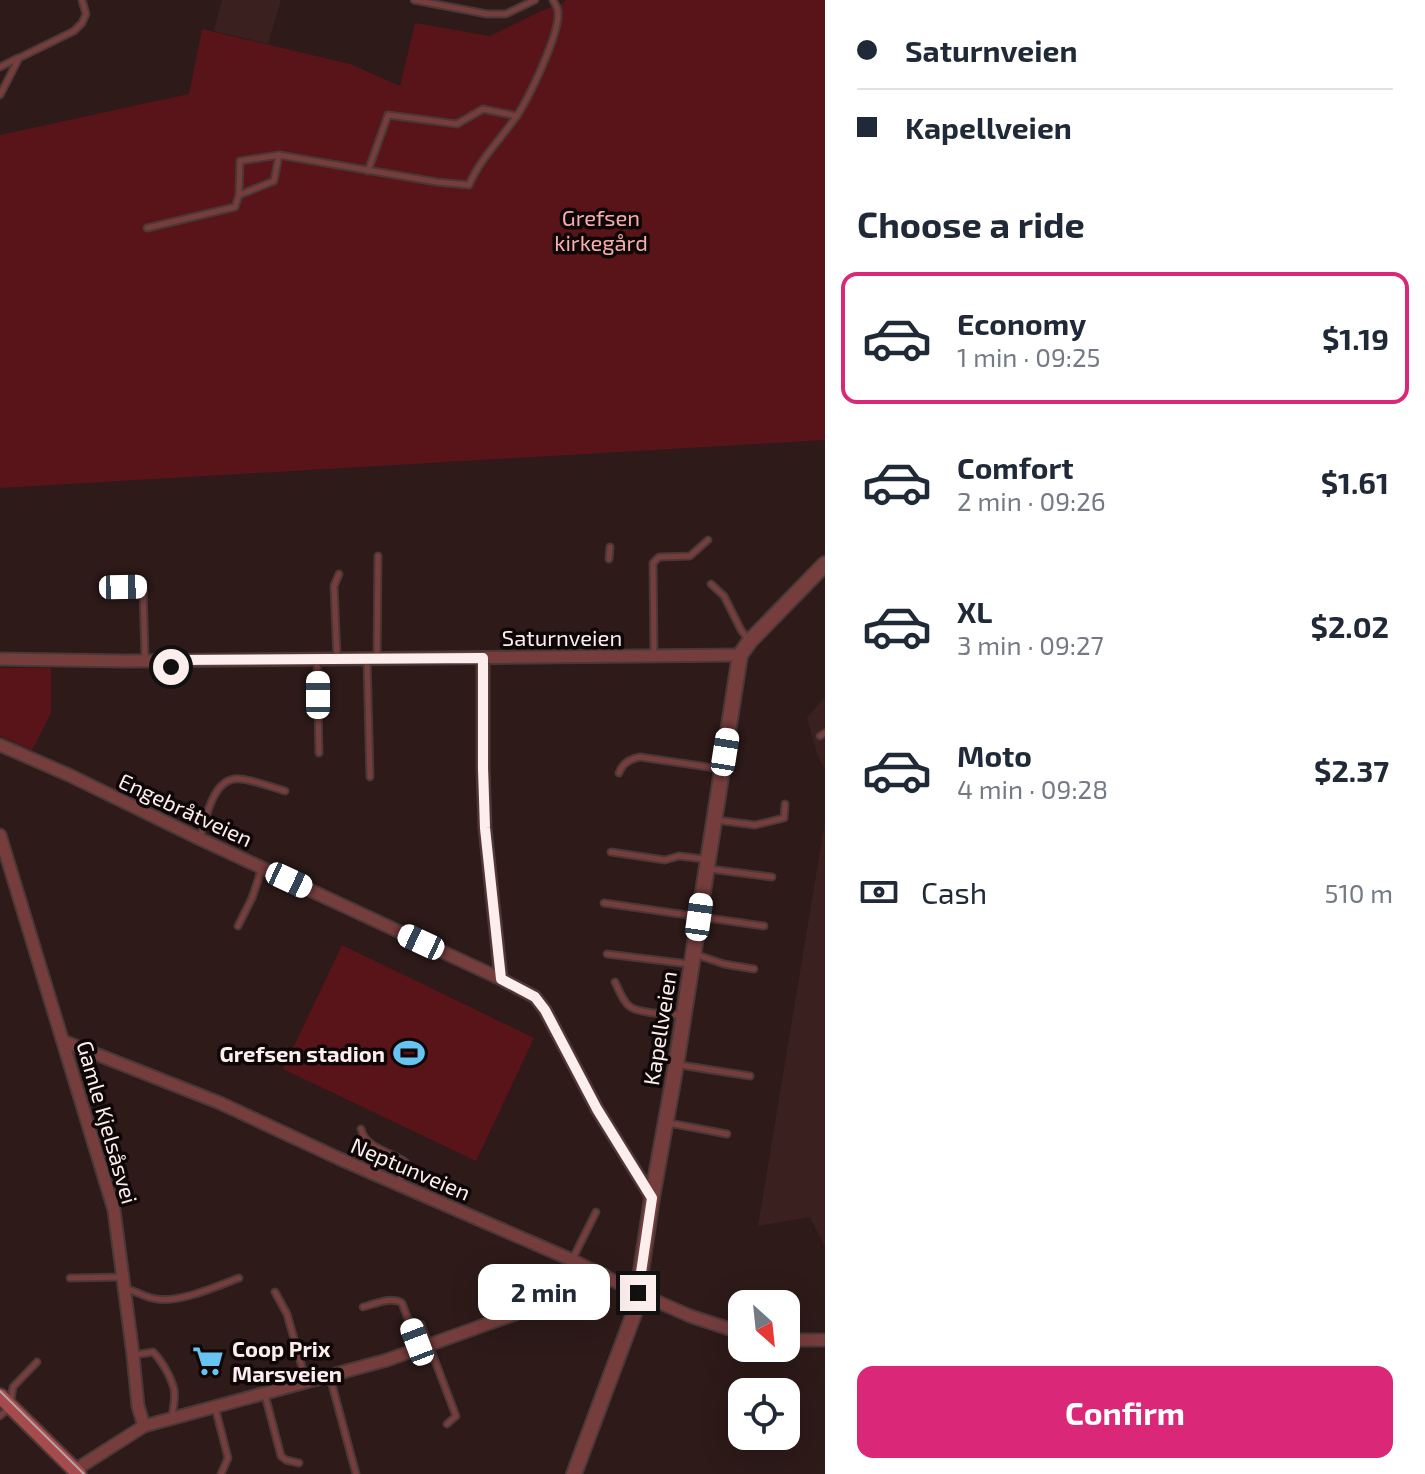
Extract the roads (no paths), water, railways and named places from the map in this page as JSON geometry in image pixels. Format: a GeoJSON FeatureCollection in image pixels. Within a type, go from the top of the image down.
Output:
{"type":"FeatureCollection","features":[{"type":"Feature","properties":{"kind":"main road"},"geometry":{"type":"LineString","coordinates":[[3,1406],[74,1473]]}},
{"type":"Feature","properties":{"kind":"street","name":"Kapellveien"},"geometry":{"type":"LineString","coordinates":[[574,1474],[635,1311],[740,655],[825,564]]}},
{"type":"Feature","properties":{"kind":"street"},"geometry":{"type":"LineString","coordinates":[[475,655],[485,828],[501,979]]}},
{"type":"Feature","properties":{"kind":"street","name":"Saturnveien"},"geometry":{"type":"LineString","coordinates":[[0,659],[145,660],[170,663],[309,657],[740,655]]}},
{"type":"Feature","properties":{"kind":"street","name":"Engebråtveien"},"geometry":{"type":"LineString","coordinates":[[0,745],[535,997],[545,1010],[597,1109],[652,1198]]}},
{"type":"Feature","properties":{"kind":"street","name":"Gamle Kjelsåsvei"},"geometry":{"type":"LineString","coordinates":[[0,835],[114,1210],[138,1406],[144,1426]]}},
{"type":"Feature","properties":{"kind":"street","name":"Neptunveien"},"geometry":{"type":"LineString","coordinates":[[63,1041],[220,1103],[572,1260],[638,1293],[728,1328]]}},
{"type":"Feature","properties":{"kind":"street"},"geometry":{"type":"LineString","coordinates":[[74,1473],[144,1426],[424,1347],[591,1286],[604,1275]]}},
{"type":"Feature","properties":{"kind":"street"},"geometry":{"type":"LineString","coordinates":[[800,1340],[825,1340]]}},
{"type":"Feature","properties":{"kind":"lane"},"geometry":{"type":"LineString","coordinates":[[0,67],[74,31],[86,14],[82,0]]}},
{"type":"Feature","properties":{"kind":"lane"},"geometry":{"type":"LineString","coordinates":[[414,0],[487,14],[506,14],[535,0]]}},
{"type":"Feature","properties":{"kind":"lane"},"geometry":{"type":"LineString","coordinates":[[147,228],[235,207],[239,195],[240,161],[279,155],[469,185],[475,170],[517,116],[531,90],[557,25],[558,10],[553,0]]}},
{"type":"Feature","properties":{"kind":"lane"},"geometry":{"type":"LineString","coordinates":[[0,95],[19,58]]}},
{"type":"Feature","properties":{"kind":"lane"},"geometry":{"type":"LineString","coordinates":[[368,171],[388,115],[457,124],[483,109],[517,116]]}},
{"type":"Feature","properties":{"kind":"lane"},"geometry":{"type":"LineString","coordinates":[[239,195],[274,181],[279,155]]}},
{"type":"Feature","properties":{"kind":"lane"},"geometry":{"type":"LineString","coordinates":[[654,656],[653,563],[659,557],[690,556],[708,540]]}},
{"type":"Feature","properties":{"kind":"lane"},"geometry":{"type":"LineString","coordinates":[[609,559],[610,547]]}},
{"type":"Feature","properties":{"kind":"lane"},"geometry":{"type":"LineString","coordinates":[[370,777],[378,556]]}},
{"type":"Feature","properties":{"kind":"lane"},"geometry":{"type":"LineString","coordinates":[[337,658],[334,586],[339,574]]}},
{"type":"Feature","properties":{"kind":"lane"},"geometry":{"type":"LineString","coordinates":[[711,584],[724,596],[750,641]]}},
{"type":"Feature","properties":{"kind":"lane"},"geometry":{"type":"LineString","coordinates":[[103,587],[143,587],[145,660]]}},
{"type":"Feature","properties":{"kind":"lane"},"geometry":{"type":"LineString","coordinates":[[309,657],[319,753]]}},
{"type":"Feature","properties":{"kind":"lane"},"geometry":{"type":"LineString","coordinates":[[619,773],[629,760],[640,757],[722,769]]}},
{"type":"Feature","properties":{"kind":"lane"},"geometry":{"type":"LineString","coordinates":[[200,839],[216,790],[229,781],[239,779],[285,791]]}},
{"type":"Feature","properties":{"kind":"lane"},"geometry":{"type":"LineString","coordinates":[[714,819],[755,825],[784,818],[785,804]]}},
{"type":"Feature","properties":{"kind":"lane"},"geometry":{"type":"LineString","coordinates":[[611,852],[665,860],[679,856],[772,877]]}},
{"type":"Feature","properties":{"kind":"lane"},"geometry":{"type":"LineString","coordinates":[[238,926],[252,898],[262,867]]}},
{"type":"Feature","properties":{"kind":"lane"},"geometry":{"type":"LineString","coordinates":[[604,903],[764,926]]}},
{"type":"Feature","properties":{"kind":"lane"},"geometry":{"type":"LineString","coordinates":[[607,954],[692,959],[754,969]]}},
{"type":"Feature","properties":{"kind":"lane"},"geometry":{"type":"LineString","coordinates":[[615,982],[630,1007],[683,1015]]}},
{"type":"Feature","properties":{"kind":"lane"},"geometry":{"type":"LineString","coordinates":[[676,1065],[750,1076]]}},
{"type":"Feature","properties":{"kind":"lane"},"geometry":{"type":"LineString","coordinates":[[665,1122],[727,1134]]}},
{"type":"Feature","properties":{"kind":"lane"},"geometry":{"type":"LineString","coordinates":[[361,1129],[361,1135],[367,1141],[405,1162],[398,1184]]}},
{"type":"Feature","properties":{"kind":"lane"},"geometry":{"type":"LineString","coordinates":[[572,1260],[596,1212]]}},
{"type":"Feature","properties":{"kind":"lane"},"geometry":{"type":"LineString","coordinates":[[70,1278],[124,1283],[133,1290],[162,1300],[239,1278]]}},
{"type":"Feature","properties":{"kind":"lane"},"geometry":{"type":"LineString","coordinates":[[275,1292],[287,1314],[307,1382]]}},
{"type":"Feature","properties":{"kind":"lane"},"geometry":{"type":"LineString","coordinates":[[363,1307],[392,1300],[402,1303],[456,1416],[447,1424]]}},
{"type":"Feature","properties":{"kind":"lane"},"geometry":{"type":"LineString","coordinates":[[421,1324],[424,1347]]}},
{"type":"Feature","properties":{"kind":"lane"},"geometry":{"type":"LineString","coordinates":[[133,1355],[153,1352],[158,1357],[174,1388],[172,1418]]}},
{"type":"Feature","properties":{"kind":"lane"},"geometry":{"type":"LineString","coordinates":[[3,1406],[13,1387],[37,1362]]}},
{"type":"Feature","properties":{"kind":"lane"},"geometry":{"type":"LineString","coordinates":[[330,1376],[356,1474]]}},
{"type":"Feature","properties":{"kind":"lane"},"geometry":{"type":"LineString","coordinates":[[264,1394],[281,1456],[299,1463]]}},
{"type":"Feature","properties":{"kind":"lane"},"geometry":{"type":"LineString","coordinates":[[215,1407],[228,1458],[221,1474]]}},
{"type":"Feature","properties":{"kind":"tram line"},"geometry":{"type":"LineString","coordinates":[[0,1391],[84,1474]]}},
{"type":"Feature","properties":{"kind":"place","name":"Grefsen stadion"},"geometry":{"type":"Point","coordinates":[409,1053]}},
{"type":"Feature","properties":{"kind":"place","name":"Coop Prix Marsveien"},"geometry":{"type":"Point","coordinates":[208,1361]}},
{"type":"Feature","properties":{"kind":"park label","name":"Grefsen kirkegård"},"geometry":{"type":"Point","coordinates":[601,230]}}]}
